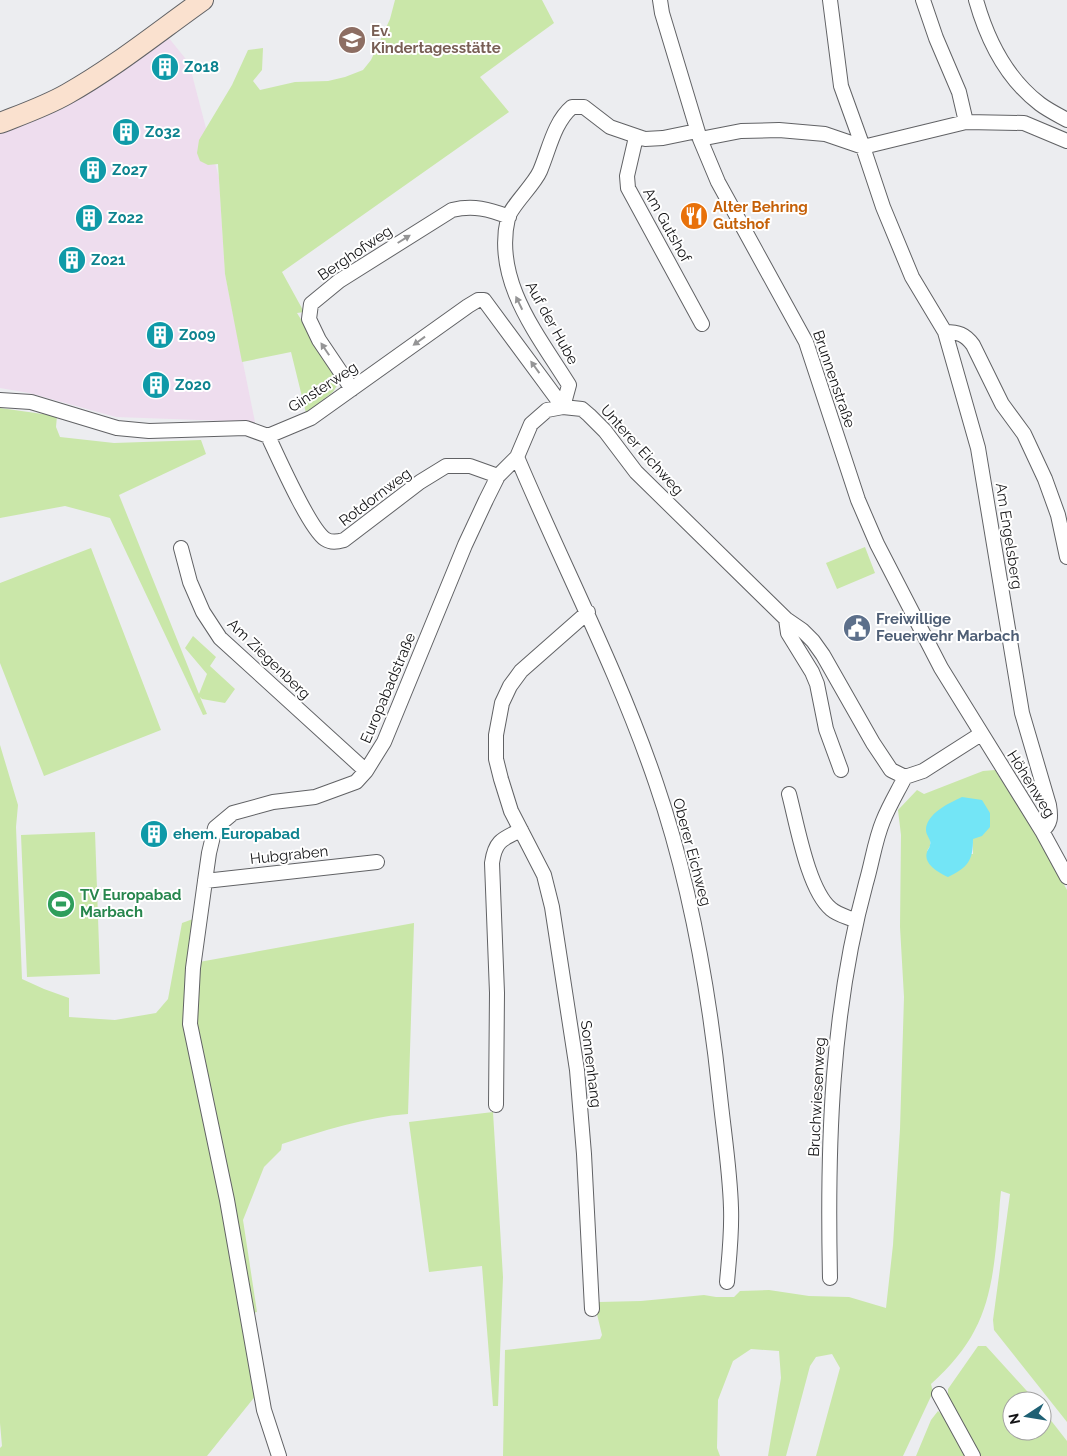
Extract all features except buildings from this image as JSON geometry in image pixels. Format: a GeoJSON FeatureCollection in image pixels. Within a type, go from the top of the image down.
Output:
{"type":"FeatureCollection","features":[{"type":"Feature","properties":{"kind":"main road"},"geometry":{"type":"LineString","coordinates":[[0,123],[30,112],[66,95],[203,0]]}},
{"type":"Feature","properties":{"kind":"street","name":"Brunnenstraße"},"geometry":{"type":"LineString","coordinates":[[660,0],[662,13],[699,135],[718,182],[806,342],[858,500],[877,544],[942,668],[981,734]]}},
{"type":"Feature","properties":{"kind":"street","name":"Am Engelsberg"},"geometry":{"type":"LineString","coordinates":[[830,0],[842,86],[883,207],[912,278],[945,332],[978,448],[1022,713],[1049,805],[1049,824],[1042,831]]}},
{"type":"Feature","properties":{"kind":"street"},"geometry":{"type":"LineString","coordinates":[[923,0],[936,38],[959,92],[966,122]]}},
{"type":"Feature","properties":{"kind":"street"},"geometry":{"type":"LineString","coordinates":[[976,0],[982,21],[995,48],[1015,81],[1041,105],[1067,120]]}},
{"type":"Feature","properties":{"kind":"street","name":"Auf der Hube"},"geometry":{"type":"LineString","coordinates":[[563,407],[569,385],[526,316],[508,273],[506,240],[509,217],[539,174],[560,121],[572,107],[584,107],[610,127],[636,138],[699,135]]}},
{"type":"Feature","properties":{"kind":"street"},"geometry":{"type":"LineString","coordinates":[[699,135],[779,130],[825,134],[863,147],[966,122],[1024,123],[1067,141]]}},
{"type":"Feature","properties":{"kind":"street","name":"Am Gutshof"},"geometry":{"type":"LineString","coordinates":[[636,138],[627,176],[628,188],[702,324]]}},
{"type":"Feature","properties":{"kind":"street","name":"Berghofweg"},"geometry":{"type":"LineString","coordinates":[[352,389],[319,340],[309,320],[312,304],[345,277],[452,210],[466,207],[488,209],[509,217]]}},
{"type":"Feature","properties":{"kind":"street","name":"Ginsterweg"},"geometry":{"type":"LineString","coordinates":[[268,436],[311,418],[478,300],[484,300],[563,407]]}},
{"type":"Feature","properties":{"kind":"street"},"geometry":{"type":"LineString","coordinates":[[945,332],[957,332],[968,338],[976,350],[1002,404],[1024,434],[1045,479],[1058,515],[1067,557]]}},
{"type":"Feature","properties":{"kind":"street"},"geometry":{"type":"LineString","coordinates":[[0,400],[31,402],[117,428],[132,430],[182,430],[246,428],[268,436]]}},
{"type":"Feature","properties":{"kind":"street"},"geometry":{"type":"LineString","coordinates":[[517,457],[531,424],[547,410],[563,407]]}},
{"type":"Feature","properties":{"kind":"street","name":"Unterer Eichweg"},"geometry":{"type":"LineString","coordinates":[[563,407],[582,410],[589,415],[605,431],[636,472],[786,619],[802,630],[813,641],[891,770],[905,777]]}},
{"type":"Feature","properties":{"kind":"street","name":"Rotdornweg"},"geometry":{"type":"LineString","coordinates":[[268,436],[312,523],[324,538],[329,541],[344,540],[420,482],[446,466],[470,466],[498,476]]}},
{"type":"Feature","properties":{"kind":"street","name":"Europabadstraße"},"geometry":{"type":"LineString","coordinates":[[279,1456],[264,1410],[227,1200],[190,1024],[193,968],[209,853],[215,828],[233,813],[273,802],[315,797],[356,782],[366,771],[384,742],[465,545],[498,476],[517,457]]}},
{"type":"Feature","properties":{"kind":"street","name":"Oberer Eichweg"},"geometry":{"type":"LineString","coordinates":[[517,457],[588,612],[628,706],[657,785],[677,851],[704,968],[714,1037],[728,1162],[731,1210],[727,1282]]}},
{"type":"Feature","properties":{"kind":"street","name":"Am Ziegenberg"},"geometry":{"type":"LineString","coordinates":[[181,548],[190,582],[203,612],[220,638],[366,771]]}},
{"type":"Feature","properties":{"kind":"street","name":"Sonnenhang"},"geometry":{"type":"LineString","coordinates":[[588,612],[523,668],[510,686],[502,702],[496,735],[496,759],[511,811],[544,875],[552,907],[577,1070],[584,1154],[592,1309]]}},
{"type":"Feature","properties":{"kind":"street","name":"Unterer Eichweg"},"geometry":{"type":"LineString","coordinates":[[786,619],[788,633],[812,672],[817,684],[826,729],[841,770]]}},
{"type":"Feature","properties":{"kind":"street"},"geometry":{"type":"LineString","coordinates":[[905,777],[923,771],[981,734]]}},
{"type":"Feature","properties":{"kind":"street","name":"Höhenweg"},"geometry":{"type":"LineString","coordinates":[[981,734],[1042,831],[1067,877]]}},
{"type":"Feature","properties":{"kind":"street","name":"Bruchwiesenweg"},"geometry":{"type":"LineString","coordinates":[[830,1278],[828,1206],[838,1025],[856,921],[883,821],[905,777]]}},
{"type":"Feature","properties":{"kind":"street"},"geometry":{"type":"LineString","coordinates":[[789,794],[807,861],[819,894],[830,909],[856,921]]}},
{"type":"Feature","properties":{"kind":"street"},"geometry":{"type":"LineString","coordinates":[[496,1105],[496,992],[492,862],[495,848],[501,840],[521,830]]}},
{"type":"Feature","properties":{"kind":"street","name":"Hubgraben"},"geometry":{"type":"LineString","coordinates":[[204,881],[377,862]]}},
{"type":"Feature","properties":{"kind":"street"},"geometry":{"type":"LineString","coordinates":[[939,1394],[974,1456]]}},
{"type":"Feature","properties":{"kind":"shaded area"},"geometry":{"type":"Polygon","coordinates":[[[168,37],[189,63],[219,178],[225,274],[255,422],[116,417],[29,393],[0,388],[0,131],[49,115],[66,107],[168,37]]]}},
{"type":"Feature","properties":{"kind":"green space"},"geometry":{"type":"Polygon","coordinates":[[[395,0],[542,0],[554,23],[480,77],[509,112],[282,272],[304,312],[297,313],[330,366],[338,384],[333,392],[306,413],[291,352],[242,362],[225,274],[218,164],[208,165],[200,161],[197,153],[199,140],[232,85],[248,50],[263,48],[262,70],[253,81],[260,90],[295,82],[328,81],[345,77],[363,70],[371,60],[390,19],[395,0]]]}},
{"type":"Feature","properties":{"kind":"green space"},"geometry":{"type":"Polygon","coordinates":[[[0,408],[57,416],[56,427],[60,437],[114,443],[201,440],[206,454],[119,495],[199,694],[207,674],[185,648],[193,636],[216,657],[210,666],[235,689],[225,703],[200,697],[207,714],[203,715],[110,518],[65,506],[0,518],[0,408]]]}},
{"type":"Feature","properties":{"kind":"green space"},"geometry":{"type":"Polygon","coordinates":[[[865,547],[875,573],[837,589],[826,563],[865,547]]]}},
{"type":"Feature","properties":{"kind":"green space"},"geometry":{"type":"Polygon","coordinates":[[[91,548],[161,730],[44,776],[0,663],[0,583],[91,548]]]}},
{"type":"Feature","properties":{"kind":"green space"},"geometry":{"type":"Polygon","coordinates":[[[0,745],[18,805],[16,827],[22,979],[69,998],[69,1017],[115,1020],[156,1013],[168,999],[182,923],[193,919],[188,964],[414,923],[408,1114],[360,1121],[282,1144],[281,1150],[264,1167],[243,1220],[257,1312],[249,1314],[257,1394],[207,1456],[0,1456],[0,1448],[2,1446],[0,1423],[0,745]]]}},
{"type":"Feature","properties":{"kind":"green space"},"geometry":{"type":"Polygon","coordinates":[[[995,770],[1035,833],[1067,890],[1067,1422],[1052,1403],[1052,1391],[1042,1391],[994,1330],[993,1320],[1010,1194],[1001,1191],[998,1231],[987,1300],[972,1335],[962,1351],[931,1384],[933,1392],[903,1456],[816,1456],[840,1368],[832,1354],[816,1357],[810,1366],[786,1456],[768,1456],[781,1378],[779,1351],[751,1349],[733,1361],[718,1400],[717,1448],[720,1456],[503,1456],[505,1350],[600,1339],[602,1335],[596,1310],[599,1302],[641,1301],[704,1295],[734,1297],[740,1291],[769,1290],[809,1296],[849,1297],[886,1308],[893,1245],[900,1129],[904,997],[900,927],[901,835],[898,810],[917,790],[924,794],[983,771],[995,770]],[[973,839],[930,840],[930,846],[927,851],[973,854],[973,839]]]}},
{"type":"Feature","properties":{"kind":"green space","name":"TV Europabad Marbach"},"geometry":{"type":"Polygon","coordinates":[[[95,832],[100,974],[27,977],[21,835],[95,832]]]}},
{"type":"Feature","properties":{"kind":"green space"},"geometry":{"type":"Polygon","coordinates":[[[493,1112],[503,1277],[498,1406],[493,1406],[482,1266],[429,1272],[409,1122],[493,1112]]]}},
{"type":"Feature","properties":{"kind":"green space"},"geometry":{"type":"Polygon","coordinates":[[[978,1346],[986,1346],[1027,1391],[1002,1391],[1002,1441],[1052,1441],[1052,1422],[1067,1441],[1067,1456],[975,1456],[948,1402],[948,1389],[978,1346]]]}},
{"type":"Feature","properties":{"kind":"green space"},"geometry":{"type":"Polygon","coordinates":[[[938,1411],[944,1416],[966,1456],[916,1456],[931,1420],[938,1411]]]}},
{"type":"Feature","properties":{"kind":"water"},"geometry":{"type":"Polygon","coordinates":[[[962,797],[982,800],[990,813],[990,827],[982,836],[973,839],[972,853],[965,866],[948,877],[936,870],[927,860],[926,856],[930,847],[930,840],[926,830],[927,824],[934,814],[962,797]]]}},
{"type":"Feature","properties":{"kind":"place","name":"Ev. Kindertagesstätte"},"geometry":{"type":"Point","coordinates":[352,40]}},
{"type":"Feature","properties":{"kind":"place","name":"Z018"},"geometry":{"type":"Point","coordinates":[165,67]}},
{"type":"Feature","properties":{"kind":"place","name":"Z032"},"geometry":{"type":"Point","coordinates":[126,132]}},
{"type":"Feature","properties":{"kind":"place","name":"Z027"},"geometry":{"type":"Point","coordinates":[93,170]}},
{"type":"Feature","properties":{"kind":"place","name":"Alter Behring Gutshof"},"geometry":{"type":"Point","coordinates":[694,216]}},
{"type":"Feature","properties":{"kind":"place","name":"Z022"},"geometry":{"type":"Point","coordinates":[89,218]}},
{"type":"Feature","properties":{"kind":"place","name":"Z021"},"geometry":{"type":"Point","coordinates":[72,260]}},
{"type":"Feature","properties":{"kind":"place","name":"Z009"},"geometry":{"type":"Point","coordinates":[160,335]}},
{"type":"Feature","properties":{"kind":"place","name":"Z020"},"geometry":{"type":"Point","coordinates":[156,385]}},
{"type":"Feature","properties":{"kind":"place","name":"Freiwillige Feuerwehr Marbach"},"geometry":{"type":"Point","coordinates":[857,628]}},
{"type":"Feature","properties":{"kind":"place","name":"ehem. Europabad"},"geometry":{"type":"Point","coordinates":[154,834]}},
{"type":"Feature","properties":{"kind":"place","name":"TV Europabad Marbach"},"geometry":{"type":"Point","coordinates":[61,904]}}]}
